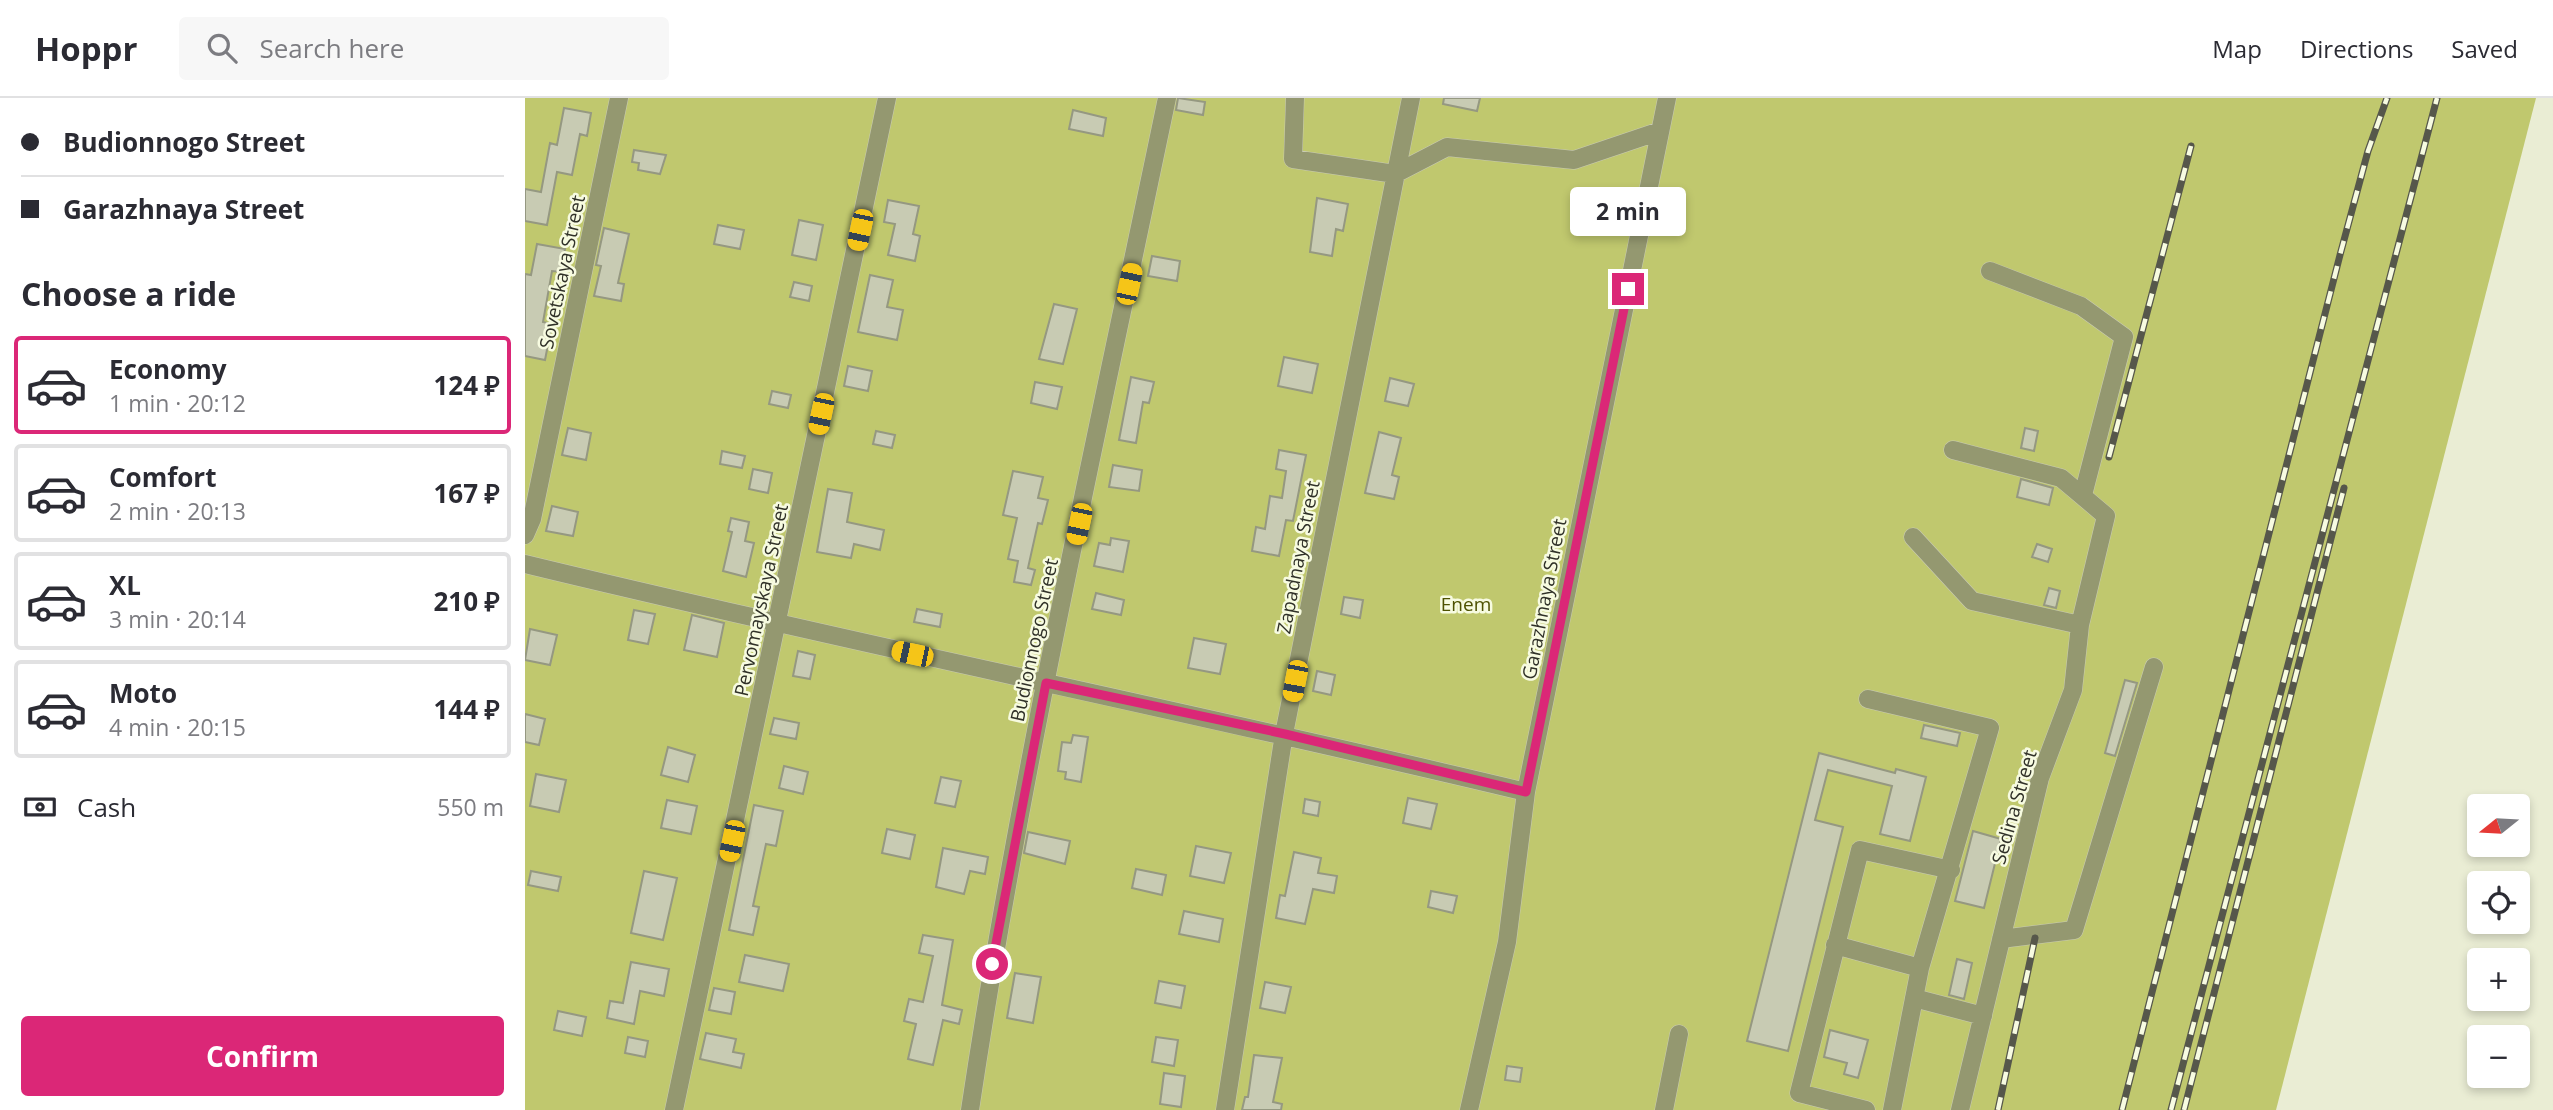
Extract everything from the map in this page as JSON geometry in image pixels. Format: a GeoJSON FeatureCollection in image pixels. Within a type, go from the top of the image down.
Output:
{"type":"FeatureCollection","features":[{"type":"Feature","properties":{"kind":"street","name":"Sovetskaya Street"},"geometry":{"type":"LineString","coordinates":[[525,535],[532,519],[619,98]]}},
{"type":"Feature","properties":{"kind":"street","name":"Pervomayskaya Street"},"geometry":{"type":"LineString","coordinates":[[674,1110],[887,98]]}},
{"type":"Feature","properties":{"kind":"street","name":"Budionnogo Street"},"geometry":{"type":"LineString","coordinates":[[970,1110],[996,940],[1046,683],[1167,98]]}},
{"type":"Feature","properties":{"kind":"street"},"geometry":{"type":"LineString","coordinates":[[1295,98],[1293,159],[1395,174],[1447,147],[1574,160],[1660,131]]}},
{"type":"Feature","properties":{"kind":"street","name":"Zapadnaya Street"},"geometry":{"type":"LineString","coordinates":[[1225,1110],[1285,734],[1411,98]]}},
{"type":"Feature","properties":{"kind":"street","name":"Garazhnaya Street"},"geometry":{"type":"LineString","coordinates":[[1469,1110],[1507,942],[1526,792],[1667,98]]}},
{"type":"Feature","properties":{"kind":"street"},"geometry":{"type":"LineString","coordinates":[[1953,450],[2061,478],[2083,495],[2124,337],[2081,306],[1990,271]]}},
{"type":"Feature","properties":{"kind":"street","name":"Sedina Street"},"geometry":{"type":"LineString","coordinates":[[1960,1110],[2040,778],[2073,690],[2080,625],[2106,516],[2083,495]]}},
{"type":"Feature","properties":{"kind":"street"},"geometry":{"type":"LineString","coordinates":[[1913,537],[1972,601],[2080,625]]}},
{"type":"Feature","properties":{"kind":"street"},"geometry":{"type":"LineString","coordinates":[[525,564],[778,625],[1285,734],[1526,792]]}},
{"type":"Feature","properties":{"kind":"street"},"geometry":{"type":"LineString","coordinates":[[2001,939],[2074,930],[2154,667]]}},
{"type":"Feature","properties":{"kind":"street"},"geometry":{"type":"LineString","coordinates":[[1868,699],[1990,728],[1951,870],[1920,968],[1892,1110]]}},
{"type":"Feature","properties":{"kind":"street"},"geometry":{"type":"LineString","coordinates":[[1866,1110],[1799,1093],[1860,850],[1951,870]]}},
{"type":"Feature","properties":{"kind":"street"},"geometry":{"type":"LineString","coordinates":[[1835,945],[1920,968]]}},
{"type":"Feature","properties":{"kind":"street"},"geometry":{"type":"LineString","coordinates":[[1914,998],[1983,1016]]}},
{"type":"Feature","properties":{"kind":"street"},"geometry":{"type":"LineString","coordinates":[[1664,1110],[1679,1034]]}},
{"type":"Feature","properties":{"kind":"green space","name":"Enem"},"geometry":{"type":"Polygon","coordinates":[[[525,98],[2536,98],[2276,1110],[525,1110],[525,98]]]}},
{"type":"Feature","properties":{"kind":"building"},"geometry":{"type":"Polygon","coordinates":[[[1178,98],[1205,102],[1203,115],[1176,110],[1178,98]]]}},
{"type":"Feature","properties":{"kind":"building"},"geometry":{"type":"Polygon","coordinates":[[[1444,98],[1480,98],[1477,111],[1443,104],[1444,98]]]}},
{"type":"Feature","properties":{"kind":"building"},"geometry":{"type":"Polygon","coordinates":[[[564,108],[591,113],[587,136],[580,134],[572,175],[557,172],[547,225],[525,221],[525,189],[541,192],[550,143],[557,145],[564,108]]]}},
{"type":"Feature","properties":{"kind":"building"},"geometry":{"type":"Polygon","coordinates":[[[1073,110],[1106,118],[1103,136],[1069,129],[1073,110]]]}},
{"type":"Feature","properties":{"kind":"building"},"geometry":{"type":"Polygon","coordinates":[[[634,150],[666,155],[660,174],[638,170],[639,163],[632,162],[634,150]]]}},
{"type":"Feature","properties":{"kind":"building"},"geometry":{"type":"Polygon","coordinates":[[[1317,198],[1348,204],[1343,231],[1336,229],[1332,256],[1310,252],[1317,198]]]}},
{"type":"Feature","properties":{"kind":"building"},"geometry":{"type":"Polygon","coordinates":[[[888,200],[919,206],[913,234],[920,236],[915,261],[888,255],[895,224],[884,222],[888,200]]]}},
{"type":"Feature","properties":{"kind":"building"},"geometry":{"type":"Polygon","coordinates":[[[799,220],[823,225],[816,260],[792,255],[799,220]]]}},
{"type":"Feature","properties":{"kind":"building"},"geometry":{"type":"Polygon","coordinates":[[[718,225],[744,230],[740,249],[714,244],[718,225]]]}},
{"type":"Feature","properties":{"kind":"building"},"geometry":{"type":"Polygon","coordinates":[[[604,228],[629,234],[618,283],[624,284],[621,301],[594,296],[601,266],[596,265],[604,228]]]}},
{"type":"Feature","properties":{"kind":"building"},"geometry":{"type":"Polygon","coordinates":[[[537,244],[565,249],[561,272],[552,271],[543,322],[552,324],[545,360],[525,356],[525,274],[531,275],[537,244]]]}},
{"type":"Feature","properties":{"kind":"building"},"geometry":{"type":"Polygon","coordinates":[[[1152,256],[1180,261],[1177,281],[1148,276],[1152,256]]]}},
{"type":"Feature","properties":{"kind":"building"},"geometry":{"type":"Polygon","coordinates":[[[870,275],[893,280],[887,307],[903,310],[897,340],[858,332],[870,275]]]}},
{"type":"Feature","properties":{"kind":"building"},"geometry":{"type":"Polygon","coordinates":[[[794,282],[812,286],[809,301],[790,297],[794,282]]]}},
{"type":"Feature","properties":{"kind":"building"},"geometry":{"type":"Polygon","coordinates":[[[1054,304],[1077,309],[1063,364],[1039,359],[1054,304]]]}},
{"type":"Feature","properties":{"kind":"building"},"geometry":{"type":"Polygon","coordinates":[[[1284,357],[1318,364],[1312,393],[1278,386],[1284,357]]]}},
{"type":"Feature","properties":{"kind":"building"},"geometry":{"type":"Polygon","coordinates":[[[848,366],[872,371],[868,391],[844,386],[848,366]]]}},
{"type":"Feature","properties":{"kind":"building"},"geometry":{"type":"Polygon","coordinates":[[[1131,377],[1154,382],[1149,403],[1143,402],[1136,443],[1119,440],[1131,377]]]}},
{"type":"Feature","properties":{"kind":"building"},"geometry":{"type":"Polygon","coordinates":[[[1390,378],[1414,384],[1408,406],[1385,401],[1390,378]]]}},
{"type":"Feature","properties":{"kind":"building"},"geometry":{"type":"Polygon","coordinates":[[[1035,382],[1062,387],[1057,409],[1031,403],[1035,382]]]}},
{"type":"Feature","properties":{"kind":"building"},"geometry":{"type":"Polygon","coordinates":[[[772,391],[791,395],[788,408],[769,404],[772,391]]]}},
{"type":"Feature","properties":{"kind":"building"},"geometry":{"type":"Polygon","coordinates":[[[568,428],[591,433],[586,460],[562,455],[568,428]]]}},
{"type":"Feature","properties":{"kind":"building"},"geometry":{"type":"Polygon","coordinates":[[[2025,428],[2038,431],[2034,451],[2021,448],[2025,428]]]}},
{"type":"Feature","properties":{"kind":"building"},"geometry":{"type":"Polygon","coordinates":[[[876,431],[895,435],[892,448],[873,444],[876,431]]]}},
{"type":"Feature","properties":{"kind":"building"},"geometry":{"type":"Polygon","coordinates":[[[1379,432],[1401,438],[1392,475],[1399,477],[1394,499],[1365,493],[1379,432]]]}},
{"type":"Feature","properties":{"kind":"building"},"geometry":{"type":"Polygon","coordinates":[[[1279,450],[1306,455],[1293,521],[1286,520],[1279,556],[1252,551],[1256,527],[1265,529],[1270,496],[1282,498],[1286,471],[1276,469],[1279,450]]]}},
{"type":"Feature","properties":{"kind":"building"},"geometry":{"type":"Polygon","coordinates":[[[722,451],[745,456],[742,468],[720,464],[722,451]]]}},
{"type":"Feature","properties":{"kind":"building"},"geometry":{"type":"Polygon","coordinates":[[[1113,465],[1142,470],[1139,491],[1109,487],[1113,465]]]}},
{"type":"Feature","properties":{"kind":"building"},"geometry":{"type":"Polygon","coordinates":[[[753,469],[772,473],[768,493],[749,489],[753,469]]]}},
{"type":"Feature","properties":{"kind":"building"},"geometry":{"type":"Polygon","coordinates":[[[1013,471],[1043,477],[1038,498],[1048,500],[1042,524],[1038,523],[1028,568],[1035,570],[1031,585],[1014,582],[1018,561],[1008,559],[1017,518],[1003,515],[1013,471]]]}},
{"type":"Feature","properties":{"kind":"building"},"geometry":{"type":"Polygon","coordinates":[[[2021,479],[2053,488],[2049,505],[2017,497],[2021,479]]]}},
{"type":"Feature","properties":{"kind":"building"},"geometry":{"type":"Polygon","coordinates":[[[828,489],[852,493],[847,522],[884,530],[880,550],[854,544],[851,558],[817,552],[828,489]]]}},
{"type":"Feature","properties":{"kind":"building"},"geometry":{"type":"Polygon","coordinates":[[[552,506],[578,512],[573,536],[546,531],[552,506]]]}},
{"type":"Feature","properties":{"kind":"building"},"geometry":{"type":"Polygon","coordinates":[[[731,518],[749,522],[745,541],[754,543],[746,577],[723,571],[732,532],[728,531],[731,518]]]}},
{"type":"Feature","properties":{"kind":"building"},"geometry":{"type":"Polygon","coordinates":[[[1111,538],[1129,541],[1123,572],[1094,566],[1099,543],[1110,545],[1111,538]]]}},
{"type":"Feature","properties":{"kind":"building"},"geometry":{"type":"Polygon","coordinates":[[[2037,544],[2052,549],[2048,562],[2032,557],[2037,544]]]}},
{"type":"Feature","properties":{"kind":"building"},"geometry":{"type":"Polygon","coordinates":[[[2049,588],[2060,591],[2056,608],[2044,605],[2049,588]]]}},
{"type":"Feature","properties":{"kind":"building"},"geometry":{"type":"Polygon","coordinates":[[[1096,593],[1124,600],[1121,615],[1092,609],[1096,593]]]}},
{"type":"Feature","properties":{"kind":"building"},"geometry":{"type":"Polygon","coordinates":[[[1344,597],[1363,600],[1360,618],[1341,614],[1344,597]]]}},
{"type":"Feature","properties":{"kind":"building"},"geometry":{"type":"Polygon","coordinates":[[[917,609],[942,614],[940,627],[914,622],[917,609]]]}},
{"type":"Feature","properties":{"kind":"building"},"geometry":{"type":"Polygon","coordinates":[[[634,610],[655,614],[648,644],[628,640],[634,610]]]}},
{"type":"Feature","properties":{"kind":"building"},"geometry":{"type":"Polygon","coordinates":[[[692,615],[724,623],[717,657],[684,650],[692,615]]]}},
{"type":"Feature","properties":{"kind":"building"},"geometry":{"type":"Polygon","coordinates":[[[530,629],[557,635],[550,665],[525,660],[530,629]]]}},
{"type":"Feature","properties":{"kind":"building"},"geometry":{"type":"Polygon","coordinates":[[[1194,638],[1226,644],[1220,674],[1188,668],[1194,638]]]}},
{"type":"Feature","properties":{"kind":"building"},"geometry":{"type":"Polygon","coordinates":[[[798,651],[815,655],[810,679],[793,676],[798,651]]]}},
{"type":"Feature","properties":{"kind":"building"},"geometry":{"type":"Polygon","coordinates":[[[1317,671],[1335,675],[1331,695],[1313,691],[1317,671]]]}},
{"type":"Feature","properties":{"kind":"building"},"geometry":{"type":"Polygon","coordinates":[[[2125,680],[2137,683],[2115,756],[2105,753],[2125,680]]]}},
{"type":"Feature","properties":{"kind":"building"},"geometry":{"type":"Polygon","coordinates":[[[525,714],[545,719],[539,745],[525,742],[525,714]]]}},
{"type":"Feature","properties":{"kind":"building"},"geometry":{"type":"Polygon","coordinates":[[[774,718],[799,723],[796,739],[770,734],[774,718]]]}},
{"type":"Feature","properties":{"kind":"building"},"geometry":{"type":"Polygon","coordinates":[[[1924,725],[1960,733],[1957,746],[1921,738],[1924,725]]]}},
{"type":"Feature","properties":{"kind":"building"},"geometry":{"type":"Polygon","coordinates":[[[1073,735],[1088,737],[1081,782],[1065,779],[1066,772],[1058,771],[1062,742],[1071,743],[1073,735]]]}},
{"type":"Feature","properties":{"kind":"building"},"geometry":{"type":"Polygon","coordinates":[[[668,747],[695,755],[688,782],[661,775],[668,747]]]}},
{"type":"Feature","properties":{"kind":"building"},"geometry":{"type":"Polygon","coordinates":[[[1819,753],[1895,773],[1896,769],[1926,777],[1910,841],[1880,834],[1892,786],[1828,770],[1815,820],[1843,827],[1788,1051],[1747,1041],[1819,753]]]}},
{"type":"Feature","properties":{"kind":"building"},"geometry":{"type":"Polygon","coordinates":[[[784,766],[808,772],[803,794],[779,788],[784,766]]]}},
{"type":"Feature","properties":{"kind":"building"},"geometry":{"type":"Polygon","coordinates":[[[536,774],[566,780],[559,812],[530,806],[536,774]]]}},
{"type":"Feature","properties":{"kind":"building"},"geometry":{"type":"Polygon","coordinates":[[[941,777],[961,781],[955,807],[935,803],[941,777]]]}},
{"type":"Feature","properties":{"kind":"building"},"geometry":{"type":"Polygon","coordinates":[[[1408,798],[1437,804],[1431,829],[1403,823],[1408,798]]]}},
{"type":"Feature","properties":{"kind":"building"},"geometry":{"type":"Polygon","coordinates":[[[1305,799],[1320,802],[1318,816],[1303,813],[1305,799]]]}},
{"type":"Feature","properties":{"kind":"building"},"geometry":{"type":"Polygon","coordinates":[[[667,800],[697,806],[691,834],[661,828],[667,800]]]}},
{"type":"Feature","properties":{"kind":"building"},"geometry":{"type":"Polygon","coordinates":[[[754,805],[783,811],[776,846],[766,844],[753,906],[759,907],[753,935],[729,930],[754,805]]]}},
{"type":"Feature","properties":{"kind":"building"},"geometry":{"type":"Polygon","coordinates":[[[887,829],[915,835],[910,859],[882,853],[887,829]]]}},
{"type":"Feature","properties":{"kind":"building"},"geometry":{"type":"Polygon","coordinates":[[[1973,831],[2001,839],[1984,908],[1955,901],[1973,831]]]}},
{"type":"Feature","properties":{"kind":"building"},"geometry":{"type":"Polygon","coordinates":[[[1028,832],[1070,841],[1065,864],[1024,853],[1028,832]]]}},
{"type":"Feature","properties":{"kind":"building"},"geometry":{"type":"Polygon","coordinates":[[[1196,846],[1231,853],[1224,883],[1190,876],[1196,846]]]}},
{"type":"Feature","properties":{"kind":"building"},"geometry":{"type":"Polygon","coordinates":[[[943,848],[988,857],[985,874],[970,871],[964,894],[936,887],[943,848]]]}},
{"type":"Feature","properties":{"kind":"building"},"geometry":{"type":"Polygon","coordinates":[[[1294,852],[1321,858],[1318,873],[1337,876],[1334,893],[1313,889],[1305,924],[1276,918],[1280,895],[1285,896],[1294,852]]]}},
{"type":"Feature","properties":{"kind":"building"},"geometry":{"type":"Polygon","coordinates":[[[1136,869],[1166,875],[1162,895],[1132,888],[1136,869]]]}},
{"type":"Feature","properties":{"kind":"building"},"geometry":{"type":"Polygon","coordinates":[[[531,871],[561,877],[558,891],[528,885],[531,871]]]}},
{"type":"Feature","properties":{"kind":"building"},"geometry":{"type":"Polygon","coordinates":[[[644,871],[677,878],[663,940],[631,933],[644,871]]]}},
{"type":"Feature","properties":{"kind":"building"},"geometry":{"type":"Polygon","coordinates":[[[1431,891],[1457,896],[1453,913],[1428,907],[1431,891]]]}},
{"type":"Feature","properties":{"kind":"building"},"geometry":{"type":"Polygon","coordinates":[[[1184,911],[1223,919],[1219,942],[1179,934],[1184,911]]]}},
{"type":"Feature","properties":{"kind":"building"},"geometry":{"type":"Polygon","coordinates":[[[923,935],[953,940],[942,1005],[962,1010],[959,1024],[943,1020],[933,1065],[908,1059],[916,1024],[904,1021],[909,999],[923,1002],[933,956],[919,953],[923,935]]]}},
{"type":"Feature","properties":{"kind":"building"},"geometry":{"type":"Polygon","coordinates":[[[745,955],[789,964],[783,991],[739,982],[745,955]]]}},
{"type":"Feature","properties":{"kind":"building"},"geometry":{"type":"Polygon","coordinates":[[[1957,959],[1972,963],[1964,999],[1949,995],[1957,959]]]}},
{"type":"Feature","properties":{"kind":"building"},"geometry":{"type":"Polygon","coordinates":[[[631,962],[669,969],[664,996],[640,991],[634,1024],[607,1018],[610,1001],[623,1003],[631,962]]]}},
{"type":"Feature","properties":{"kind":"building"},"geometry":{"type":"Polygon","coordinates":[[[1015,973],[1041,977],[1033,1023],[1007,1018],[1015,973]]]}},
{"type":"Feature","properties":{"kind":"building"},"geometry":{"type":"Polygon","coordinates":[[[1159,981],[1185,986],[1181,1008],[1155,1003],[1159,981]]]}},
{"type":"Feature","properties":{"kind":"building"},"geometry":{"type":"Polygon","coordinates":[[[1265,982],[1291,987],[1285,1013],[1260,1008],[1265,982]]]}},
{"type":"Feature","properties":{"kind":"building"},"geometry":{"type":"Polygon","coordinates":[[[714,988],[735,992],[731,1014],[709,1010],[714,988]]]}},
{"type":"Feature","properties":{"kind":"building"},"geometry":{"type":"Polygon","coordinates":[[[558,1011],[586,1017],[582,1036],[554,1030],[558,1011]]]}},
{"type":"Feature","properties":{"kind":"building"},"geometry":{"type":"Polygon","coordinates":[[[1830,1030],[1868,1040],[1858,1078],[1844,1074],[1847,1063],[1824,1057],[1830,1030]]]}},
{"type":"Feature","properties":{"kind":"building"},"geometry":{"type":"Polygon","coordinates":[[[706,1033],[736,1039],[733,1052],[744,1054],[741,1068],[700,1059],[706,1033]]]}},
{"type":"Feature","properties":{"kind":"building"},"geometry":{"type":"Polygon","coordinates":[[[628,1037],[648,1041],[645,1057],[625,1053],[628,1037]]]}},
{"type":"Feature","properties":{"kind":"building"},"geometry":{"type":"Polygon","coordinates":[[[1156,1037],[1178,1040],[1174,1066],[1152,1062],[1156,1037]]]}},
{"type":"Feature","properties":{"kind":"building"},"geometry":{"type":"Polygon","coordinates":[[[1254,1055],[1282,1058],[1273,1102],[1282,1104],[1281,1110],[1242,1110],[1245,1097],[1248,1097],[1254,1055]]]}},
{"type":"Feature","properties":{"kind":"building"},"geometry":{"type":"Polygon","coordinates":[[[1507,1066],[1522,1068],[1520,1082],[1505,1080],[1507,1066]]]}},
{"type":"Feature","properties":{"kind":"building"},"geometry":{"type":"Polygon","coordinates":[[[1164,1073],[1185,1076],[1181,1107],[1160,1104],[1164,1073]]]}},
{"type":"Feature","properties":{"kind":"railway"},"geometry":{"type":"LineString","coordinates":[[2122,1110],[2340,255],[2368,151],[2387,98]]}},
{"type":"Feature","properties":{"kind":"railway"},"geometry":{"type":"LineString","coordinates":[[2171,1110],[2437,98]]}},
{"type":"Feature","properties":{"kind":"railway"},"geometry":{"type":"LineString","coordinates":[[2109,457],[2191,146]]}},
{"type":"Feature","properties":{"kind":"railway"},"geometry":{"type":"LineString","coordinates":[[2184,1110],[2344,488]]}},
{"type":"Feature","properties":{"kind":"railway"},"geometry":{"type":"LineString","coordinates":[[1998,1110],[2035,938]]}},
{"type":"Feature","properties":{"kind":"route"},"geometry":{"type":"LineString","coordinates":[[992,964],[1046,683],[1285,734],[1526,792],[1628,289]]}}]}
